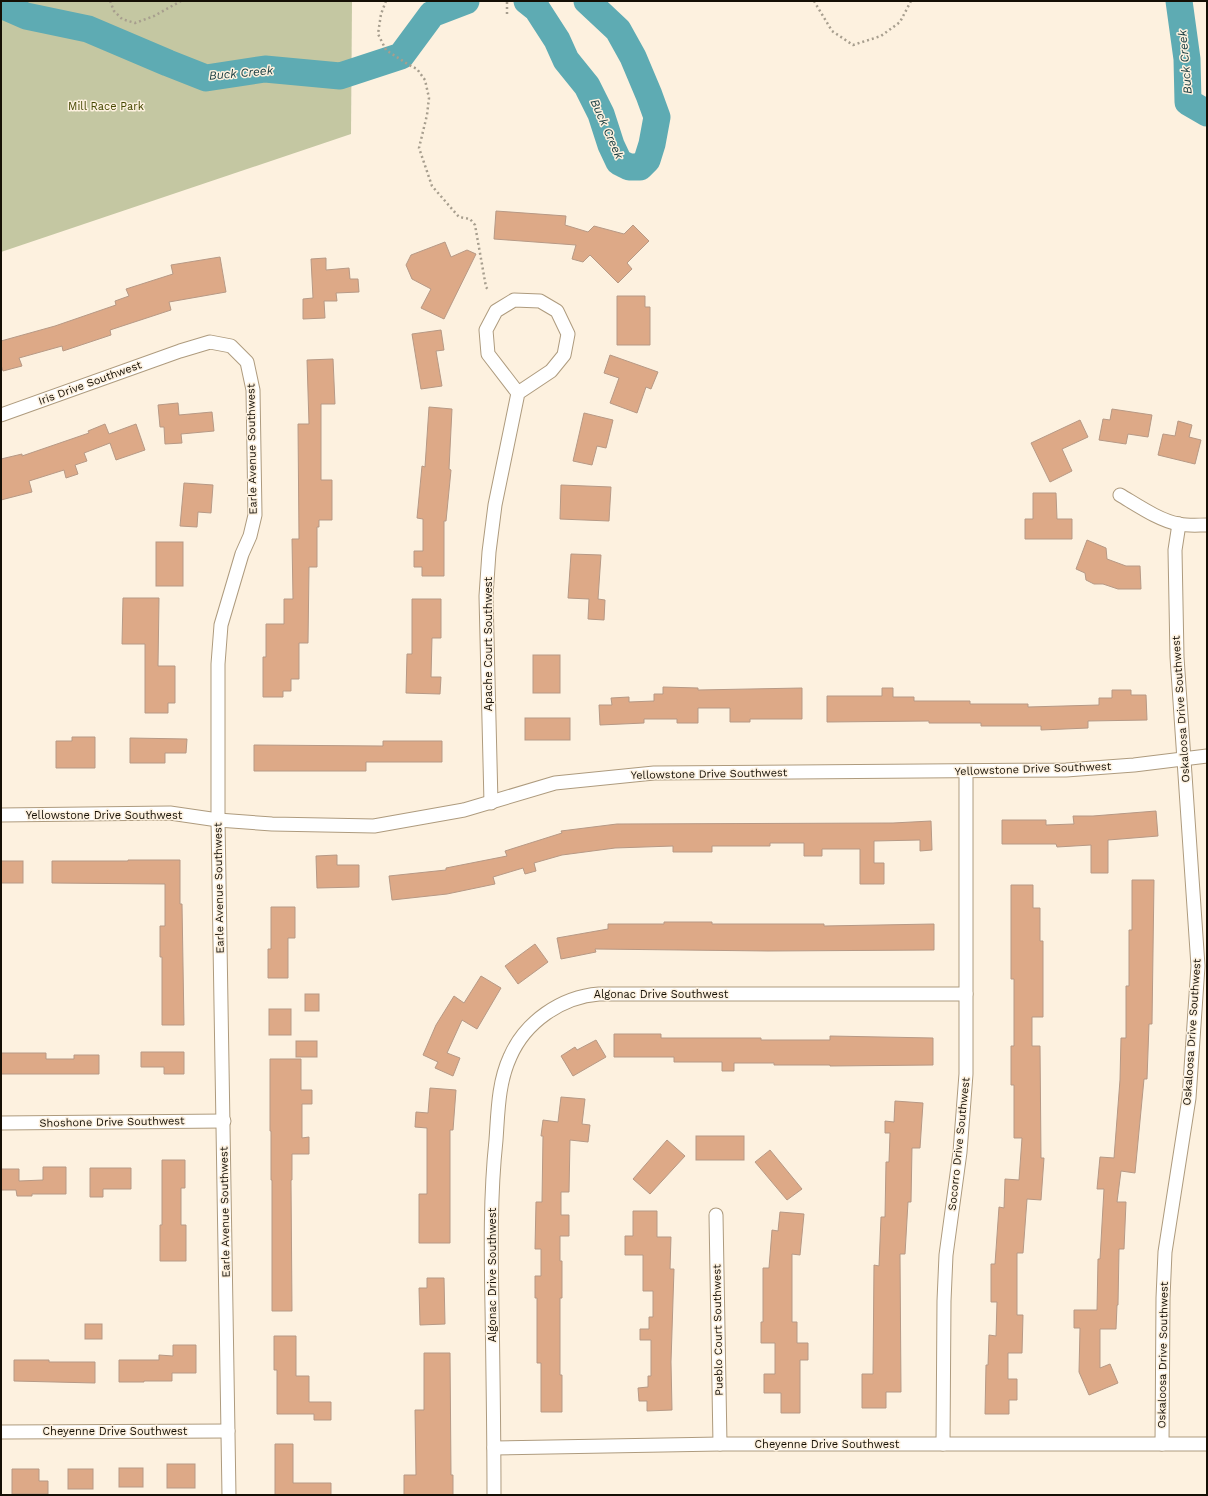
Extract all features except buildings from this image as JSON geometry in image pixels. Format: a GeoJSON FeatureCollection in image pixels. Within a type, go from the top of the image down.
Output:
{"type":"FeatureCollection","features":[{"type":"Feature","properties":{"kind":"street"},"geometry":{"type":"LineString","coordinates":[[514,300],[540,301],[558,312],[568,334],[564,355],[551,371],[518,393],[488,354],[486,330],[496,311],[514,300]]}},
{"type":"Feature","properties":{"kind":"street","name":"Earle Avenue Southwest"},"geometry":{"type":"LineString","coordinates":[[180,351],[210,342],[231,346],[247,362],[253,390],[255,515],[250,536],[242,554],[221,625],[218,664],[218,820],[229,1495]]}},
{"type":"Feature","properties":{"kind":"street","name":"Iris Drive Southwest"},"geometry":{"type":"LineString","coordinates":[[1,416],[180,351]]}},
{"type":"Feature","properties":{"kind":"street","name":"Apache Court Southwest"},"geometry":{"type":"LineString","coordinates":[[491,803],[486,589],[495,505],[518,393]]}},
{"type":"Feature","properties":{"kind":"street"},"geometry":{"type":"LineString","coordinates":[[1120,495],[1156,515],[1179,524],[1207,525]]}},
{"type":"Feature","properties":{"kind":"street","name":"Oskaloosa Drive Southwest"},"geometry":{"type":"LineString","coordinates":[[1162,1444],[1163,1298],[1165,1260],[1168,1229],[1191,1077],[1203,966],[1184,758],[1177,658],[1175,550],[1179,524]]}},
{"type":"Feature","properties":{"kind":"street","name":"Yellowstone Drive Southwest"},"geometry":{"type":"LineString","coordinates":[[1,815],[170,813],[218,820],[272,824],[374,826],[464,810],[556,783],[654,773],[1066,770],[1134,765],[1207,756]]}},
{"type":"Feature","properties":{"kind":"street","name":"Socorro Drive Southwest"},"geometry":{"type":"LineString","coordinates":[[943,1444],[946,1255],[960,1152],[966,1074],[966,771]]}},
{"type":"Feature","properties":{"kind":"street","name":"Algonac Drive Southwest"},"geometry":{"type":"LineString","coordinates":[[494,1448],[491,1254],[494,1157],[500,1097],[506,1068],[514,1048],[534,1023],[544,1015],[566,1002],[586,995],[599,994],[966,994]]}},
{"type":"Feature","properties":{"kind":"street","name":"Shoshone Drive Southwest"},"geometry":{"type":"LineString","coordinates":[[1,1123],[224,1121]]}},
{"type":"Feature","properties":{"kind":"street","name":"Pueblo Court Southwest"},"geometry":{"type":"LineString","coordinates":[[716,1215],[720,1444]]}},
{"type":"Feature","properties":{"kind":"street","name":"Cheyenne Drive Southwest"},"geometry":{"type":"LineString","coordinates":[[1,1432],[228,1431]]}},
{"type":"Feature","properties":{"kind":"street","name":"Cheyenne Drive Southwest"},"geometry":{"type":"LineString","coordinates":[[494,1448],[720,1444],[1207,1444]]}},
{"type":"Feature","properties":{"kind":"street"},"geometry":{"type":"LineString","coordinates":[[494,1448],[494,1495]]}},
{"type":"Feature","properties":{"kind":"path"},"geometry":{"type":"LineString","coordinates":[[110,1],[114,11],[122,18],[135,23],[154,16],[181,1]]}},
{"type":"Feature","properties":{"kind":"path"},"geometry":{"type":"LineString","coordinates":[[386,1],[381,14],[378,34],[386,50],[417,69],[425,80],[429,98],[427,115],[419,148],[427,174],[432,186],[449,207],[459,217],[470,219],[475,225],[486,287],[489,291]]}},
{"type":"Feature","properties":{"kind":"path"},"geometry":{"type":"LineString","coordinates":[[507,1],[507,14]]}},
{"type":"Feature","properties":{"kind":"path"},"geometry":{"type":"LineString","coordinates":[[814,1],[832,31],[853,45],[881,36],[900,22],[911,1]]}},
{"type":"Feature","properties":{"kind":"green space","name":"Mill Race Park"},"geometry":{"type":"Polygon","coordinates":[[[1,1],[352,1],[351,134],[1,252],[1,1]]]}},
{"type":"Feature","properties":{"kind":"waterway","name":"Buck Creek"},"geometry":{"type":"LineString","coordinates":[[1,5],[26,16],[88,29],[206,78],[265,69],[340,76],[401,56],[432,14],[466,1]]}},
{"type":"Feature","properties":{"kind":"waterway","name":"Buck Creek"},"geometry":{"type":"LineString","coordinates":[[527,1],[537,9],[557,40],[566,60],[587,86],[601,114],[611,145],[619,162],[629,167],[640,167],[647,160],[652,144],[657,117],[633,57],[618,30],[587,1]]}},
{"type":"Feature","properties":{"kind":"waterway","name":"Buck Creek"},"geometry":{"type":"LineString","coordinates":[[1179,1],[1187,59],[1188,102],[1207,113]]}}]}
